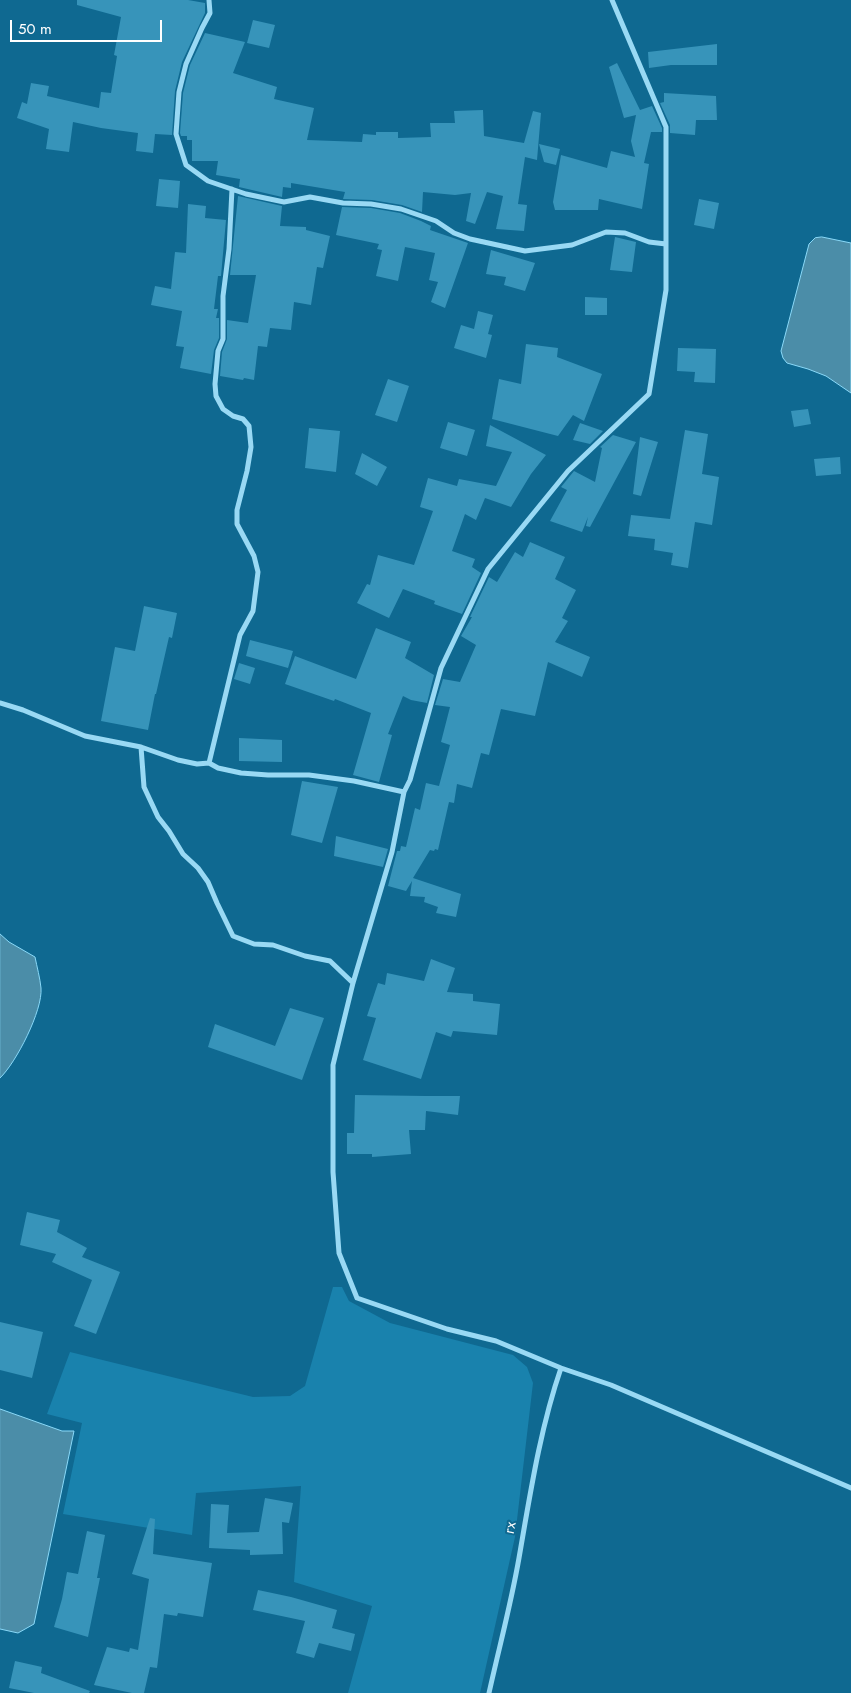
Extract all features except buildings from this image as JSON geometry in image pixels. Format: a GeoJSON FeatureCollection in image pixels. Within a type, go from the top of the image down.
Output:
{"type":"FeatureCollection","features":[{"type":"Feature","properties":{"kind":"street"},"geometry":{"type":"LineString","coordinates":[[209,0],[210,13],[186,64],[176,134],[186,165],[208,181],[246,194],[284,202],[310,197],[343,204],[371,204],[401,208],[436,221],[454,233],[470,239],[525,251],[572,245],[606,232],[625,232],[649,242],[666,244]]}},
{"type":"Feature","properties":{"kind":"street"},"geometry":{"type":"LineString","coordinates":[[612,0],[666,127],[666,290],[649,394],[568,471],[488,569],[441,668],[410,780],[404,792],[392,852],[353,984],[333,1065],[333,1172],[339,1253],[357,1298],[447,1329],[496,1341],[561,1368],[611,1385],[851,1488]]}},
{"type":"Feature","properties":{"kind":"street"},"geometry":{"type":"LineString","coordinates":[[209,763],[240,635],[253,611],[258,572],[254,556],[237,524],[237,510],[251,447],[250,426],[243,419],[233,416],[223,408],[216,396],[215,384],[218,351],[223,339],[223,296],[232,189]]}},
{"type":"Feature","properties":{"kind":"street"},"geometry":{"type":"LineString","coordinates":[[0,703],[23,710],[85,736],[140,747],[178,760],[197,764],[209,763],[218,768],[241,773],[309,775],[354,781],[404,792]]}},
{"type":"Feature","properties":{"kind":"street"},"geometry":{"type":"LineString","coordinates":[[140,747],[144,787],[158,817],[183,854],[198,868],[208,882],[233,936],[254,944],[272,945],[305,956],[330,961],[353,984]]}},
{"type":"Feature","properties":{"kind":"street","name":"rx"},"geometry":{"type":"LineString","coordinates":[[489,1693],[519,1559],[543,1431],[561,1368]]}},
{"type":"Feature","properties":{"kind":"shaded area"},"geometry":{"type":"Polygon","coordinates":[[[822,237],[851,243],[851,393],[826,376],[787,363],[781,351],[809,244],[815,238],[822,237]]]}},
{"type":"Feature","properties":{"kind":"shaded area"},"geometry":{"type":"Polygon","coordinates":[[[0,934],[9,942],[35,957],[41,988],[38,1009],[27,1036],[21,1049],[0,1078],[0,934]]]}},
{"type":"Feature","properties":{"kind":"shaded area"},"geometry":{"type":"Polygon","coordinates":[[[333,1287],[342,1287],[349,1301],[390,1323],[513,1355],[527,1367],[533,1383],[515,1537],[480,1693],[348,1693],[372,1606],[294,1582],[301,1486],[196,1493],[192,1535],[63,1514],[82,1423],[47,1414],[70,1352],[253,1397],[290,1396],[305,1386],[333,1287]]]}},
{"type":"Feature","properties":{"kind":"shaded area"},"geometry":{"type":"Polygon","coordinates":[[[0,1409],[62,1431],[74,1431],[34,1624],[18,1633],[0,1629],[0,1409]]]}}]}
